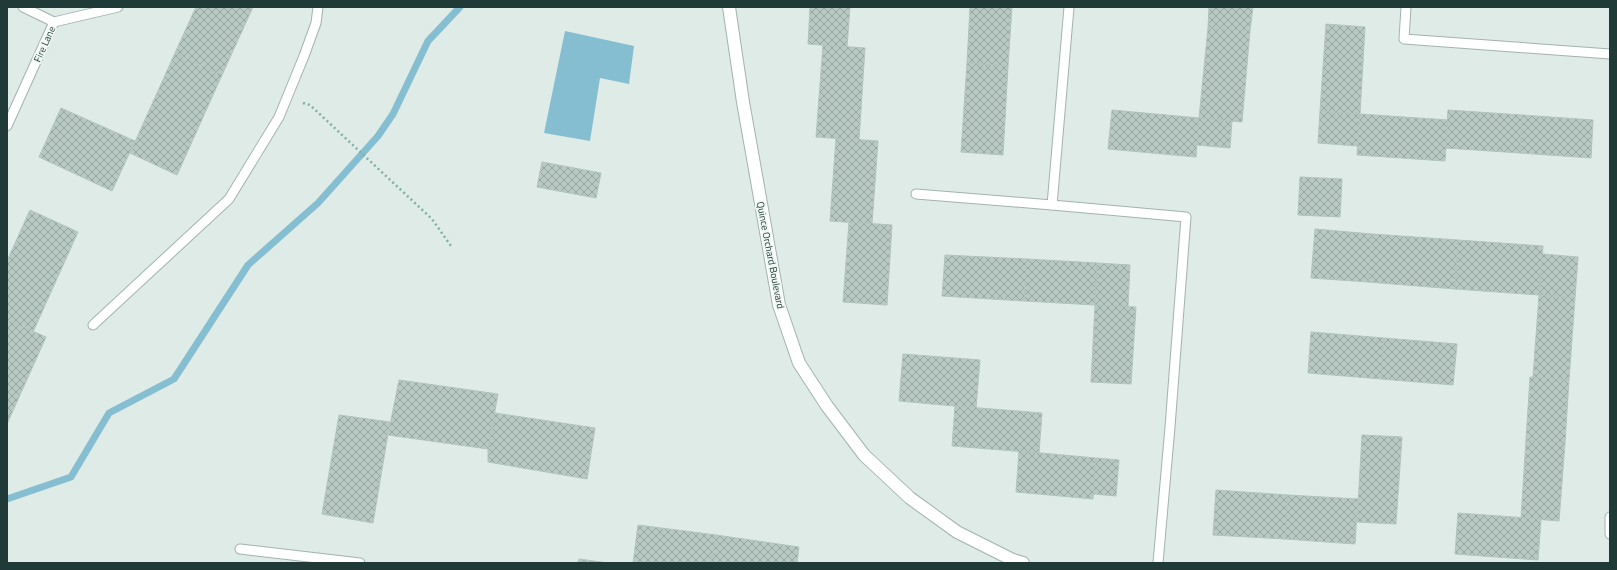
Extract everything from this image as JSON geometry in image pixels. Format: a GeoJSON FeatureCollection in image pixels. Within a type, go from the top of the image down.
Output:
{"type":"FeatureCollection","features":[{"type":"Feature","properties":{"kind":"street","name":"Quince Orchard Boulevard"},"geometry":{"type":"LineString","coordinates":[[729,7],[743,102],[779,304],[799,363],[827,406],[864,455],[910,498],[957,532],[1013,560],[1023,563]]}},
{"type":"Feature","properties":{"kind":"lane"},"geometry":{"type":"LineString","coordinates":[[23,7],[54,22]]}},
{"type":"Feature","properties":{"kind":"lane","name":"Fire Lane"},"geometry":{"type":"LineString","coordinates":[[7,126],[54,22],[118,7]]}},
{"type":"Feature","properties":{"kind":"lane"},"geometry":{"type":"LineString","coordinates":[[93,325],[229,199],[279,117],[313,29],[318,7]]}},
{"type":"Feature","properties":{"kind":"lane"},"geometry":{"type":"LineString","coordinates":[[1052,205],[1069,7]]}},
{"type":"Feature","properties":{"kind":"lane"},"geometry":{"type":"LineString","coordinates":[[1406,7],[1404,39],[1610,54]]}},
{"type":"Feature","properties":{"kind":"lane"},"geometry":{"type":"LineString","coordinates":[[916,194],[1186,217],[1158,563]]}},
{"type":"Feature","properties":{"kind":"lane"},"geometry":{"type":"LineString","coordinates":[[1610,517],[1610,534]]}},
{"type":"Feature","properties":{"kind":"lane"},"geometry":{"type":"LineString","coordinates":[[240,549],[360,563]]}},
{"type":"Feature","properties":{"kind":"path"},"geometry":{"type":"LineString","coordinates":[[288,97],[310,105],[432,219],[451,246]]}},
{"type":"Feature","properties":{"kind":"water"},"geometry":{"type":"Polygon","coordinates":[[[565,31],[634,46],[629,84],[600,78],[590,141],[544,133],[565,31]]]}},
{"type":"Feature","properties":{"kind":"building"},"geometry":{"type":"Polygon","coordinates":[[[196,7],[253,7],[222,75],[175,53],[196,7]]]}},
{"type":"Feature","properties":{"kind":"building"},"geometry":{"type":"Polygon","coordinates":[[[810,7],[850,7],[847,47],[808,44],[810,7]]]}},
{"type":"Feature","properties":{"kind":"building"},"geometry":{"type":"Polygon","coordinates":[[[970,7],[1012,7],[1008,66],[967,63],[970,7]]]}},
{"type":"Feature","properties":{"kind":"building"},"geometry":{"type":"Polygon","coordinates":[[[1209,7],[1253,7],[1250,31],[1208,28],[1209,7]]]}},
{"type":"Feature","properties":{"kind":"building"},"geometry":{"type":"Polygon","coordinates":[[[1326,24],[1365,27],[1360,114],[1320,111],[1326,24]]]}},
{"type":"Feature","properties":{"kind":"building"},"geometry":{"type":"Polygon","coordinates":[[[1208,28],[1250,31],[1242,122],[1199,118],[1208,28]]]}},
{"type":"Feature","properties":{"kind":"building"},"geometry":{"type":"Polygon","coordinates":[[[823,45],[865,48],[859,140],[816,137],[823,45]]]}},
{"type":"Feature","properties":{"kind":"building"},"geometry":{"type":"Polygon","coordinates":[[[175,53],[222,75],[177,175],[130,153],[175,53]]]}},
{"type":"Feature","properties":{"kind":"building"},"geometry":{"type":"Polygon","coordinates":[[[967,63],[1008,66],[1003,155],[961,152],[967,63]]]}},
{"type":"Feature","properties":{"kind":"building"},"geometry":{"type":"Polygon","coordinates":[[[61,108],[135,141],[112,191],[39,157],[61,108]]]}},
{"type":"Feature","properties":{"kind":"building"},"geometry":{"type":"Polygon","coordinates":[[[1112,110],[1199,118],[1196,157],[1108,149],[1112,110]]]}},
{"type":"Feature","properties":{"kind":"building"},"geometry":{"type":"Polygon","coordinates":[[[1448,110],[1522,115],[1520,153],[1445,148],[1448,110]]]}},
{"type":"Feature","properties":{"kind":"building"},"geometry":{"type":"Polygon","coordinates":[[[1320,111],[1360,114],[1357,146],[1318,143],[1320,111]]]}},
{"type":"Feature","properties":{"kind":"building"},"geometry":{"type":"Polygon","coordinates":[[[1360,114],[1448,120],[1445,161],[1357,155],[1360,114]]]}},
{"type":"Feature","properties":{"kind":"building"},"geometry":{"type":"Polygon","coordinates":[[[1522,115],[1593,120],[1591,158],[1520,153],[1522,115]]]}},
{"type":"Feature","properties":{"kind":"building"},"geometry":{"type":"Polygon","coordinates":[[[1199,118],[1232,121],[1230,148],[1197,145],[1199,118]]]}},
{"type":"Feature","properties":{"kind":"building"},"geometry":{"type":"Polygon","coordinates":[[[836,138],[878,141],[872,224],[830,221],[836,138]]]}},
{"type":"Feature","properties":{"kind":"building"},"geometry":{"type":"Polygon","coordinates":[[[542,162],[601,173],[596,198],[537,187],[542,162]]]}},
{"type":"Feature","properties":{"kind":"building"},"geometry":{"type":"Polygon","coordinates":[[[1300,177],[1342,179],[1340,217],[1298,215],[1300,177]]]}},
{"type":"Feature","properties":{"kind":"building"},"geometry":{"type":"Polygon","coordinates":[[[30,210],[78,232],[33,332],[7,320],[7,261],[30,210]]]}},
{"type":"Feature","properties":{"kind":"building"},"geometry":{"type":"Polygon","coordinates":[[[849,222],[892,225],[887,305],[843,302],[849,222]]]}},
{"type":"Feature","properties":{"kind":"building"},"geometry":{"type":"Polygon","coordinates":[[[1315,229],[1372,234],[1368,282],[1311,278],[1315,229]]]}},
{"type":"Feature","properties":{"kind":"building"},"geometry":{"type":"Polygon","coordinates":[[[1372,234],[1458,240],[1455,289],[1368,282],[1372,234]]]}},
{"type":"Feature","properties":{"kind":"building"},"geometry":{"type":"Polygon","coordinates":[[[1458,240],[1543,246],[1539,295],[1455,289],[1458,240]]]}},
{"type":"Feature","properties":{"kind":"building"},"geometry":{"type":"Polygon","coordinates":[[[1542,254],[1578,257],[1575,298],[1539,295],[1542,254]]]}},
{"type":"Feature","properties":{"kind":"building"},"geometry":{"type":"Polygon","coordinates":[[[945,255],[1027,259],[1024,301],[942,296],[945,255]]]}},
{"type":"Feature","properties":{"kind":"building"},"geometry":{"type":"Polygon","coordinates":[[[1027,259],[1097,263],[1095,305],[1024,301],[1027,259]]]}},
{"type":"Feature","properties":{"kind":"building"},"geometry":{"type":"Polygon","coordinates":[[[1097,263],[1130,265],[1128,307],[1095,305],[1097,263]]]}},
{"type":"Feature","properties":{"kind":"building"},"geometry":{"type":"Polygon","coordinates":[[[1539,295],[1575,298],[1569,380],[1533,377],[1539,295]]]}},
{"type":"Feature","properties":{"kind":"building"},"geometry":{"type":"Polygon","coordinates":[[[1095,305],[1136,307],[1131,384],[1091,382],[1095,305]]]}},
{"type":"Feature","properties":{"kind":"building"},"geometry":{"type":"Polygon","coordinates":[[[7,320],[46,337],[7,424],[7,320]]]}},
{"type":"Feature","properties":{"kind":"building"},"geometry":{"type":"Polygon","coordinates":[[[1311,332],[1384,338],[1381,379],[1308,373],[1311,332]]]}},
{"type":"Feature","properties":{"kind":"building"},"geometry":{"type":"Polygon","coordinates":[[[1384,338],[1457,344],[1453,385],[1381,379],[1384,338]]]}},
{"type":"Feature","properties":{"kind":"building"},"geometry":{"type":"Polygon","coordinates":[[[903,354],[980,360],[976,408],[899,401],[903,354]]]}},
{"type":"Feature","properties":{"kind":"building"},"geometry":{"type":"Polygon","coordinates":[[[1530,377],[1569,380],[1565,443],[1526,440],[1530,377]]]}},
{"type":"Feature","properties":{"kind":"building"},"geometry":{"type":"Polygon","coordinates":[[[399,380],[498,394],[488,449],[388,435],[399,380]]]}},
{"type":"Feature","properties":{"kind":"building"},"geometry":{"type":"Polygon","coordinates":[[[955,406],[1042,413],[1039,453],[952,446],[955,406]]]}},
{"type":"Feature","properties":{"kind":"building"},"geometry":{"type":"Polygon","coordinates":[[[495,413],[595,428],[587,479],[488,462],[488,449],[495,413]]]}},
{"type":"Feature","properties":{"kind":"building"},"geometry":{"type":"Polygon","coordinates":[[[339,415],[390,422],[373,523],[322,514],[339,415]]]}},
{"type":"Feature","properties":{"kind":"building"},"geometry":{"type":"Polygon","coordinates":[[[1362,435],[1402,437],[1396,524],[1357,522],[1362,435]]]}},
{"type":"Feature","properties":{"kind":"building"},"geometry":{"type":"Polygon","coordinates":[[[1526,440],[1565,443],[1559,521],[1521,518],[1526,440]]]}},
{"type":"Feature","properties":{"kind":"building"},"geometry":{"type":"Polygon","coordinates":[[[1019,451],[1096,458],[1093,499],[1016,492],[1019,451]]]}},
{"type":"Feature","properties":{"kind":"building"},"geometry":{"type":"Polygon","coordinates":[[[1096,458],[1119,460],[1116,496],[1093,494],[1096,458]]]}},
{"type":"Feature","properties":{"kind":"building"},"geometry":{"type":"Polygon","coordinates":[[[1216,490],[1288,495],[1285,539],[1213,535],[1216,490]]]}},
{"type":"Feature","properties":{"kind":"building"},"geometry":{"type":"Polygon","coordinates":[[[1288,495],[1358,499],[1355,544],[1285,539],[1288,495]]]}},
{"type":"Feature","properties":{"kind":"building"},"geometry":{"type":"Polygon","coordinates":[[[1458,513],[1541,519],[1538,560],[1455,554],[1458,513]]]}},
{"type":"Feature","properties":{"kind":"building"},"geometry":{"type":"Polygon","coordinates":[[[638,525],[716,535],[711,563],[633,563],[638,525]]]}},
{"type":"Feature","properties":{"kind":"building"},"geometry":{"type":"Polygon","coordinates":[[[716,535],[799,547],[797,563],[711,563],[716,535]]]}},
{"type":"Feature","properties":{"kind":"building"},"geometry":{"type":"Polygon","coordinates":[[[579,559],[609,563],[578,563],[579,559]]]}},
{"type":"Feature","properties":{"kind":"waterway"},"geometry":{"type":"LineString","coordinates":[[7,499],[71,477],[109,413],[174,379],[248,265],[318,203],[378,136],[393,114],[428,41],[460,7]]}}]}
